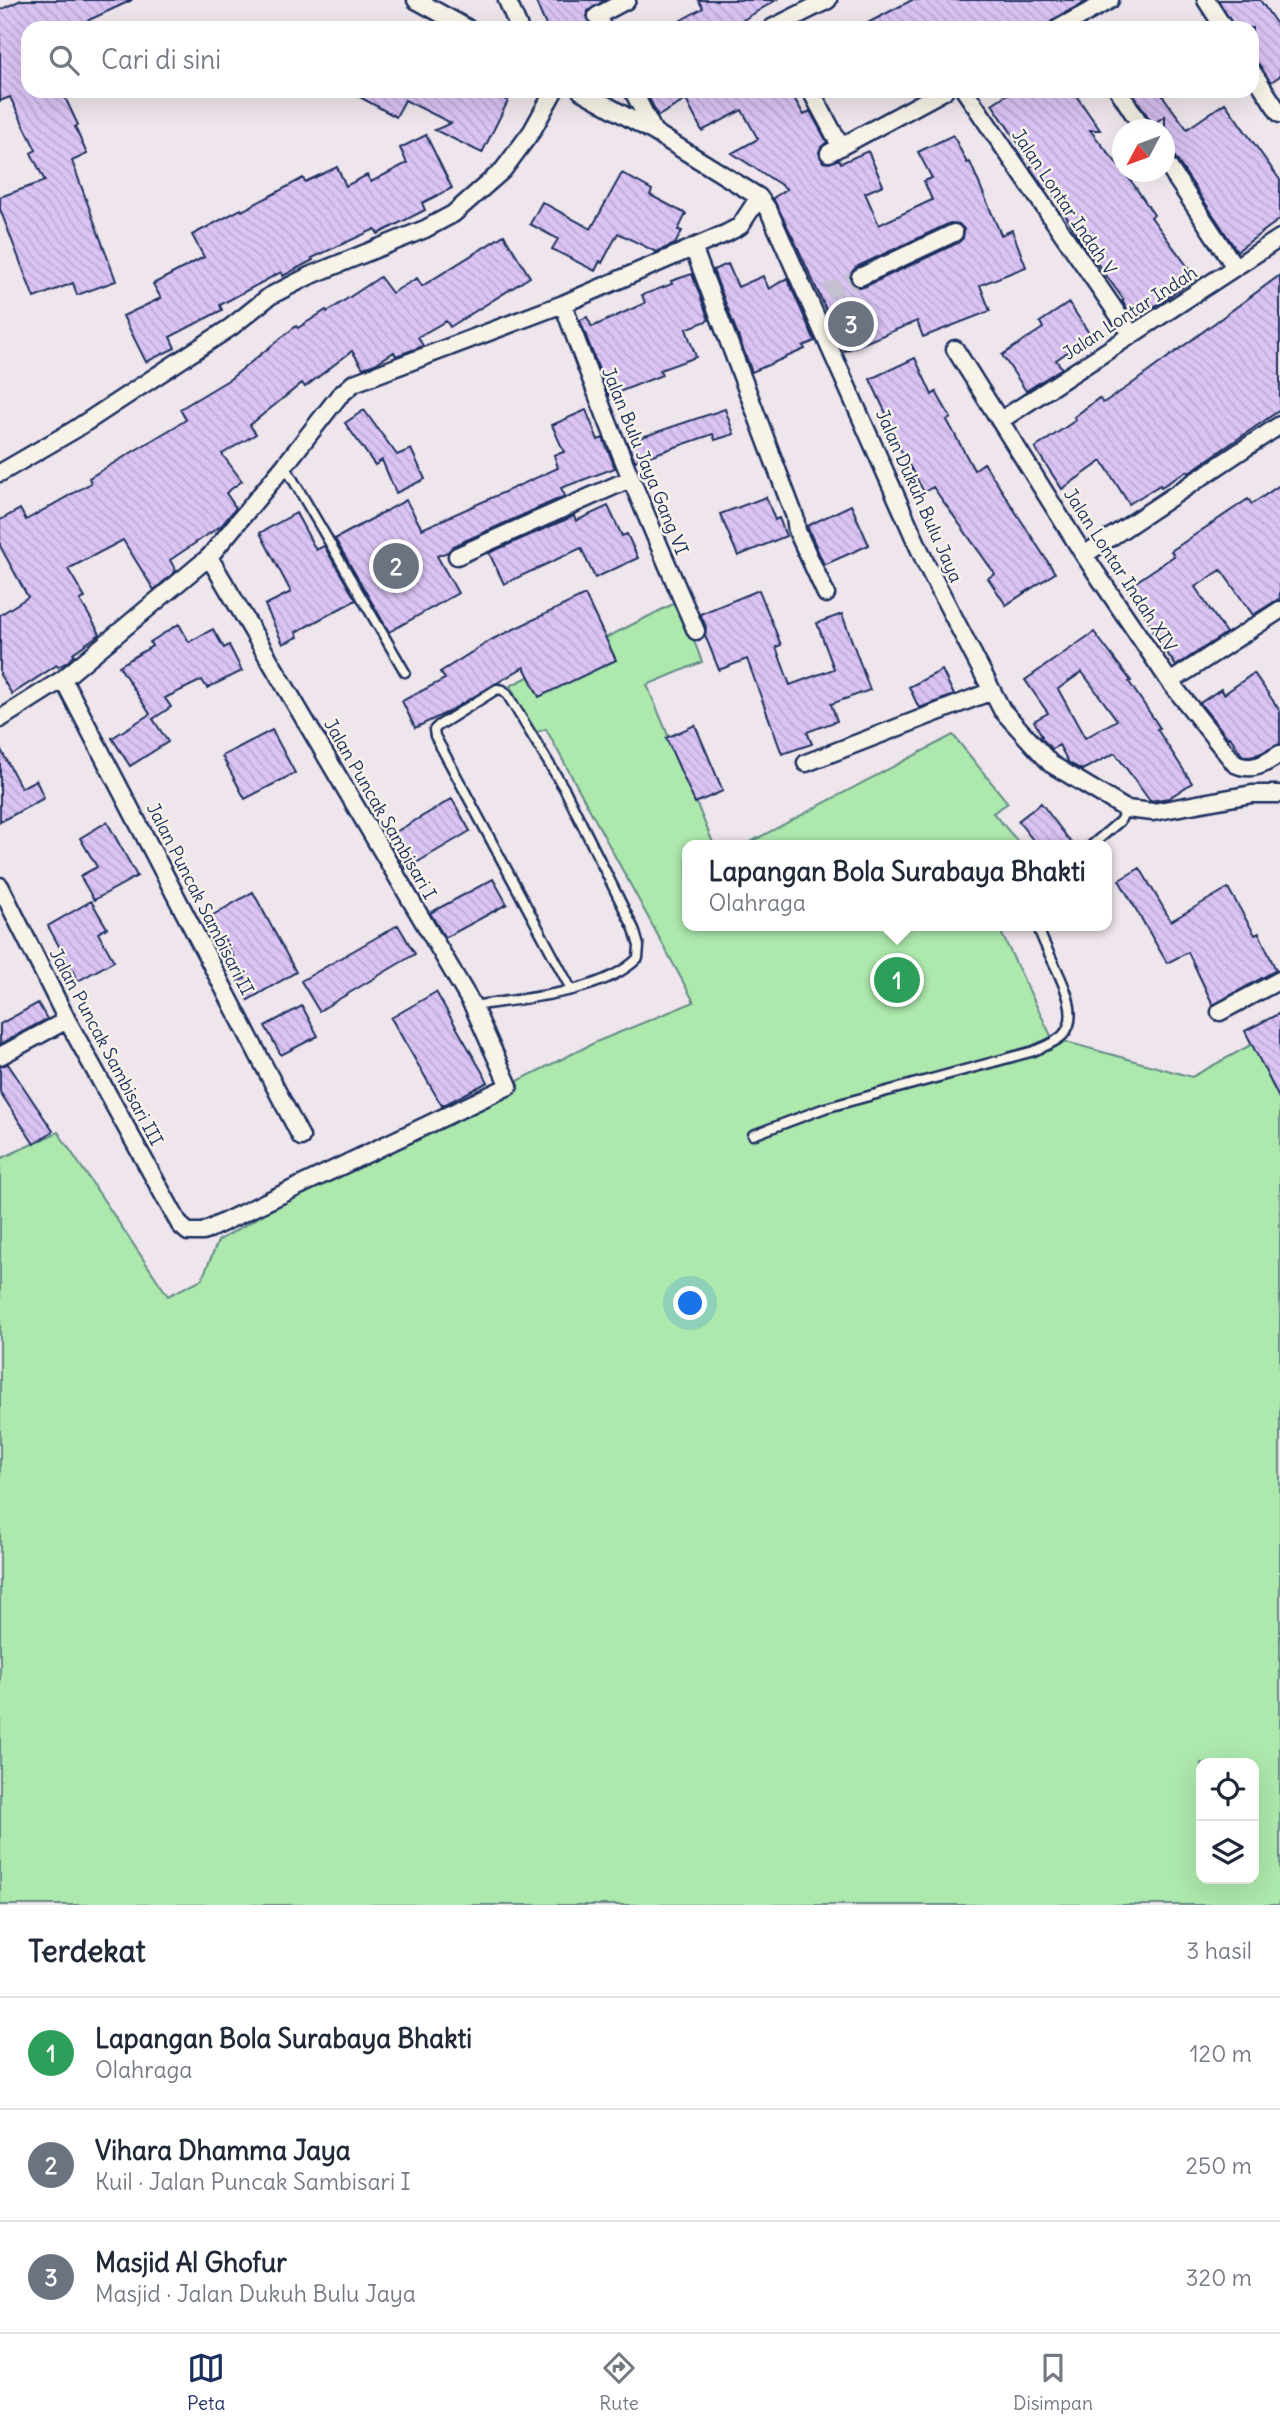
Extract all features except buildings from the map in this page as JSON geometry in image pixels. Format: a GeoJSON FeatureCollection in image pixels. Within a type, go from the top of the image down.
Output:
{"type":"FeatureCollection","features":[{"type":"Feature","properties":{"kind":"street"},"geometry":{"type":"LineString","coordinates":[[416,0],[454,21]]}},
{"type":"Feature","properties":{"kind":"street"},"geometry":{"type":"LineString","coordinates":[[507,0],[516,21]]}},
{"type":"Feature","properties":{"kind":"street"},"geometry":{"type":"LineString","coordinates":[[601,21],[627,0]]}},
{"type":"Feature","properties":{"kind":"street"},"geometry":{"type":"LineString","coordinates":[[788,21],[828,0]]}},
{"type":"Feature","properties":{"kind":"street"},"geometry":{"type":"LineString","coordinates":[[1077,21],[1110,0]]}},
{"type":"Feature","properties":{"kind":"street"},"geometry":{"type":"LineString","coordinates":[[1206,0],[1220,21]]}},
{"type":"Feature","properties":{"kind":"street"},"geometry":{"type":"LineString","coordinates":[[1259,82],[1280,114]]}},
{"type":"Feature","properties":{"kind":"street"},"geometry":{"type":"LineString","coordinates":[[0,473],[94,417],[230,327],[270,296],[309,276],[453,215],[503,170],[532,131],[550,98]]}},
{"type":"Feature","properties":{"kind":"street","name":"Jalan Dukuh Bulu Jaya"},"geometry":{"type":"LineString","coordinates":[[593,98],[759,197],[769,211],[926,564],[1002,710],[1051,764],[1126,809],[1153,812],[1252,794],[1279,799]]}},
{"type":"Feature","properties":{"kind":"street"},"geometry":{"type":"LineString","coordinates":[[637,98],[654,132]]}},
{"type":"Feature","properties":{"kind":"street"},"geometry":{"type":"LineString","coordinates":[[814,98],[835,150],[931,98]]}},
{"type":"Feature","properties":{"kind":"street","name":"Jalan Lontar Indah V"},"geometry":{"type":"LineString","coordinates":[[970,98],[1132,335]]}},
{"type":"Feature","properties":{"kind":"street"},"geometry":{"type":"LineString","coordinates":[[1123,98],[1137,119]]}},
{"type":"Feature","properties":{"kind":"street"},"geometry":{"type":"LineString","coordinates":[[1175,176],[1236,267]]}},
{"type":"Feature","properties":{"kind":"street"},"geometry":{"type":"LineString","coordinates":[[0,719],[62,679],[209,557],[339,396],[354,383],[563,304],[740,226],[759,197]]}},
{"type":"Feature","properties":{"kind":"street"},"geometry":{"type":"LineString","coordinates":[[860,277],[954,233]]}},
{"type":"Feature","properties":{"kind":"street","name":"Jalan Lontar Indah"},"geometry":{"type":"LineString","coordinates":[[1001,420],[1280,238]]}},
{"type":"Feature","properties":{"kind":"street"},"geometry":{"type":"LineString","coordinates":[[693,247],[795,517],[797,531],[826,594]]}},
{"type":"Feature","properties":{"kind":"street"},"geometry":{"type":"LineString","coordinates":[[810,300],[826,292]]}},
{"type":"Feature","properties":{"kind":"street","name":"Jalan Bulu Jaya Gang VI"},"geometry":{"type":"LineString","coordinates":[[563,304],[595,394],[696,631]]}},
{"type":"Feature","properties":{"kind":"street","name":"Jalan Lontar Indah XIV"},"geometry":{"type":"LineString","coordinates":[[956,349],[1084,555],[1170,682],[1235,764],[1243,768],[1253,768],[1280,754]]}},
{"type":"Feature","properties":{"kind":"street"},"geometry":{"type":"LineString","coordinates":[[1084,555],[1280,425]]}},
{"type":"Feature","properties":{"kind":"street"},"geometry":{"type":"LineString","coordinates":[[457,556],[630,479]]}},
{"type":"Feature","properties":{"kind":"street","name":"Jalan Puncak Sambisari I"},"geometry":{"type":"LineString","coordinates":[[180,1225],[188,1232],[202,1232],[329,1174],[509,1086],[473,1006],[209,557]]}},
{"type":"Feature","properties":{"kind":"street"},"geometry":{"type":"LineString","coordinates":[[1170,682],[1280,610]]}},
{"type":"Feature","properties":{"kind":"street","name":"Jalan Puncak Sambisari II"},"geometry":{"type":"LineString","coordinates":[[62,679],[301,1138]]}},
{"type":"Feature","properties":{"kind":"street"},"geometry":{"type":"LineString","coordinates":[[806,764],[992,691]]}},
{"type":"Feature","properties":{"kind":"street","name":"Jalan Puncak Sambisari III"},"geometry":{"type":"LineString","coordinates":[[0,886],[67,1020],[180,1225]]}},
{"type":"Feature","properties":{"kind":"street"},"geometry":{"type":"LineString","coordinates":[[1220,1012],[1280,980]]}},
{"type":"Feature","properties":{"kind":"street"},"geometry":{"type":"LineString","coordinates":[[0,1056],[67,1020]]}},
{"type":"Feature","properties":{"kind":"lane"},"geometry":{"type":"LineString","coordinates":[[285,465],[405,672]]}},
{"type":"Feature","properties":{"kind":"lane"},"geometry":{"type":"LineString","coordinates":[[473,1006],[571,989],[603,981],[627,969],[639,958],[634,929],[565,790],[507,694],[497,689],[438,726],[434,730],[435,736],[571,989]]}},
{"type":"Feature","properties":{"kind":"lane"},"geometry":{"type":"LineString","coordinates":[[1097,840],[1120,821],[1126,809]]}},
{"type":"Feature","properties":{"kind":"lane"},"geometry":{"type":"LineString","coordinates":[[753,1135],[825,1108],[1034,1051],[1063,1037],[1071,1023],[1066,990],[1040,931]]}},
{"type":"Feature","properties":{"kind":"green space"},"geometry":{"type":"Polygon","coordinates":[[[679,601],[702,662],[647,685],[712,840],[682,840],[682,931],[1000,931],[1052,1038],[1192,1077],[1280,1029],[1280,1905],[0,1905],[0,1159],[58,1132],[168,1296],[202,1279],[218,1241],[339,1170],[596,1042],[694,1002],[546,729],[534,733],[510,686],[679,601]]]}},
{"type":"Feature","properties":{"kind":"green space"},"geometry":{"type":"Polygon","coordinates":[[[953,735],[1008,803],[993,813],[1017,840],[754,840],[953,735]]]}},
{"type":"Feature","properties":{"kind":"tunnel"},"geometry":{"type":"LineString","coordinates":[[826,292],[860,277]]}},
{"type":"Feature","properties":{"kind":"place","name":"Masjid Al Ghofur"},"geometry":{"type":"Point","coordinates":[851,324]}},
{"type":"Feature","properties":{"kind":"place","name":"Vihara Dhamma Jaya"},"geometry":{"type":"Point","coordinates":[396,566]}},
{"type":"Feature","properties":{"kind":"place","name":"Lapangan Bola Surabaya Bhakti"},"geometry":{"type":"Point","coordinates":[897,980]}}]}
